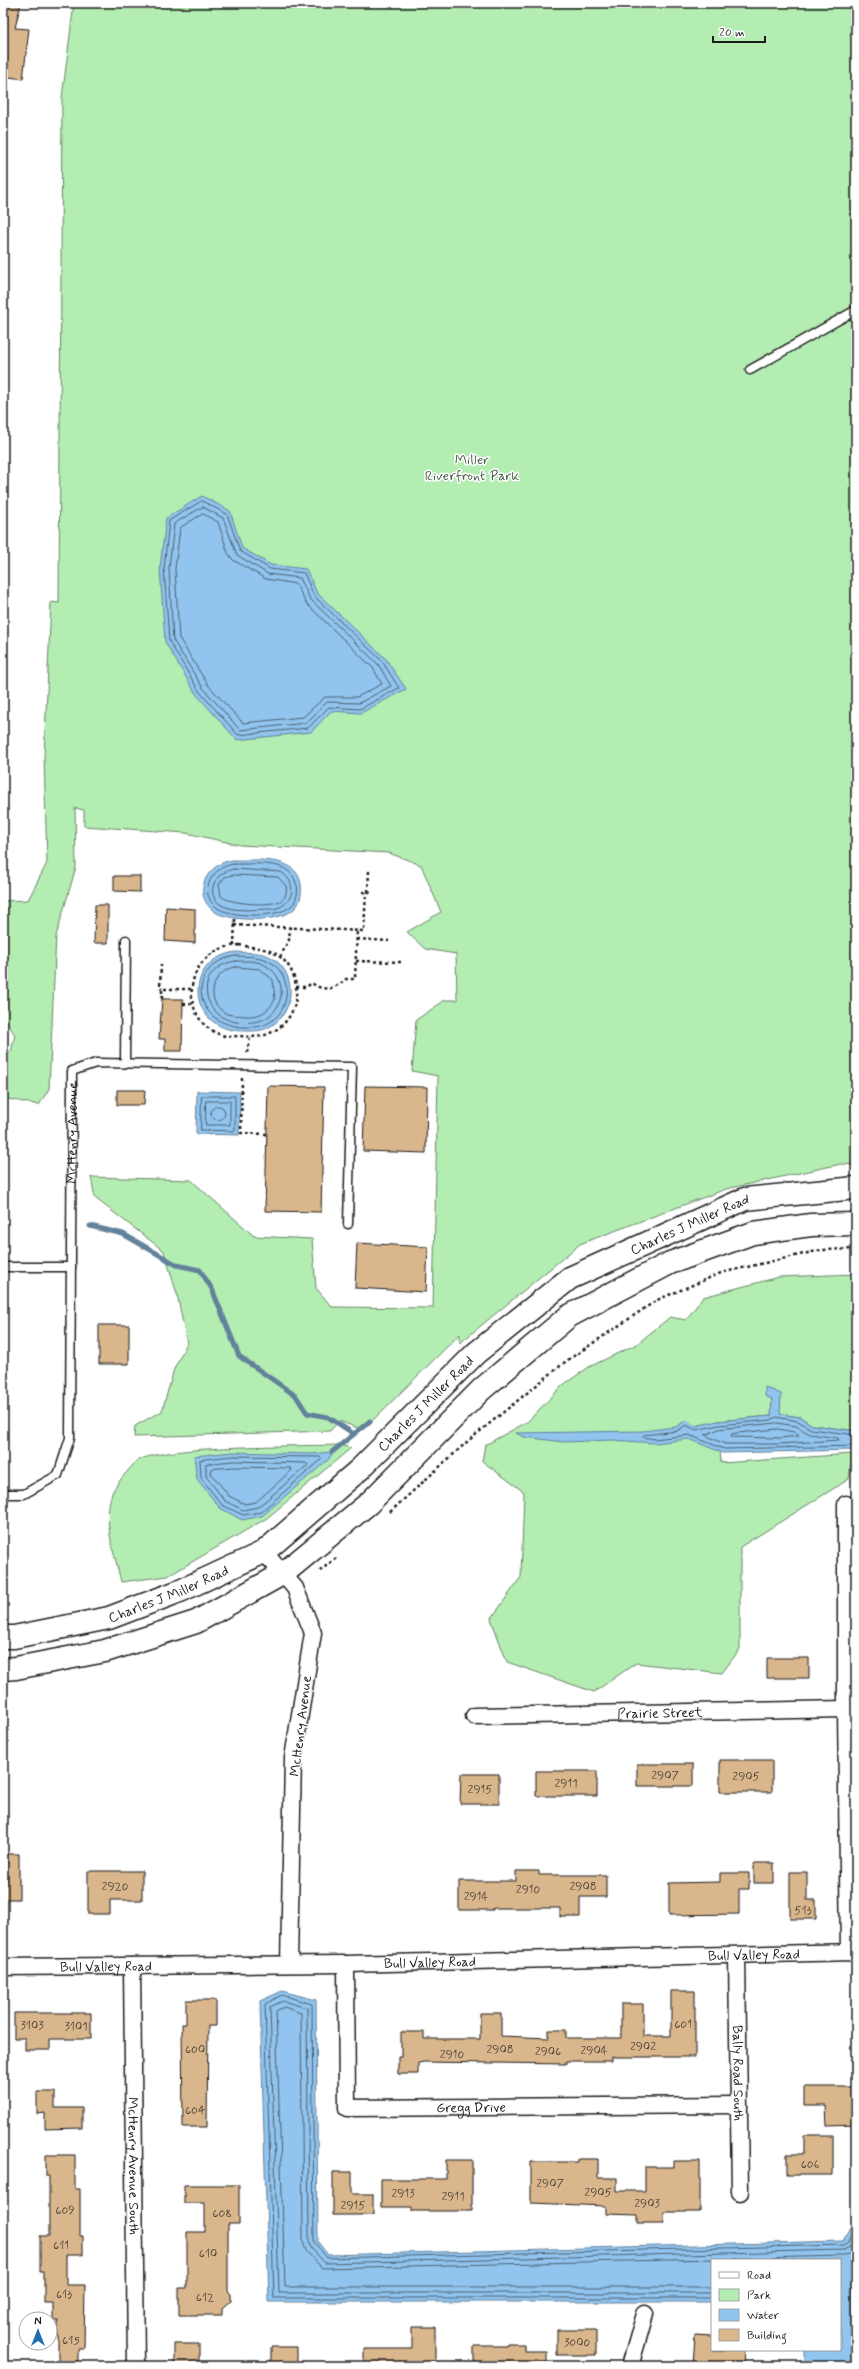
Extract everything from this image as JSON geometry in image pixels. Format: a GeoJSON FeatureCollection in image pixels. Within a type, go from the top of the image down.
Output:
{"type":"FeatureCollection","features":[{"type":"Feature","properties":{"kind":"street","name":"Charles J Miller Road"},"geometry":{"type":"LineString","coordinates":[[3,1637],[14,1637],[108,1618],[180,1592],[264,1552],[360,1469],[476,1353],[570,1278],[745,1199],[856,1188]]}},
{"type":"Feature","properties":{"kind":"street","name":"Charles J Miller Road"},"geometry":{"type":"LineString","coordinates":[[3,1669],[16,1668],[105,1651],[196,1622],[284,1573],[369,1503],[482,1389],[568,1316],[670,1263],[753,1233],[811,1225],[856,1224]]}},
{"type":"Feature","properties":{"kind":"street"},"geometry":{"type":"LineString","coordinates":[[846,1504],[846,1709],[852,1952]]}},
{"type":"Feature","properties":{"kind":"street","name":"McHenry Avenue"},"geometry":{"type":"LineString","coordinates":[[264,1552],[296,1588],[313,1633],[293,1758],[289,1964]]}},
{"type":"Feature","properties":{"kind":"street","name":"Prairie Street"},"geometry":{"type":"LineString","coordinates":[[474,1716],[846,1709]]}},
{"type":"Feature","properties":{"kind":"street","name":"Bull Valley Road"},"geometry":{"type":"LineString","coordinates":[[3,1967],[346,1964],[852,1952]]}},
{"type":"Feature","properties":{"kind":"street","name":"Bally Road South"},"geometry":{"type":"LineString","coordinates":[[737,1955],[740,2192]]}},
{"type":"Feature","properties":{"kind":"street","name":"Gregg Drive"},"geometry":{"type":"LineString","coordinates":[[346,1964],[347,2108],[739,2105]]}},
{"type":"Feature","properties":{"kind":"street","name":"McHenry Avenue South"},"geometry":{"type":"LineString","coordinates":[[132,1966],[136,2366]]}},
{"type":"Feature","properties":{"kind":"street"},"geometry":{"type":"LineString","coordinates":[[630,2366],[645,2314]]}},
{"type":"Feature","properties":{"kind":"lane"},"geometry":{"type":"LineString","coordinates":[[750,370],[856,310]]}},
{"type":"Feature","properties":{"kind":"lane"},"geometry":{"type":"LineString","coordinates":[[125,1063],[126,940]]}},
{"type":"Feature","properties":{"kind":"lane","name":"McHenry Avenue"},"geometry":{"type":"LineString","coordinates":[[3,1494],[24,1494],[58,1475],[70,1438],[72,1071],[96,1063],[352,1067],[348,1224]]}},
{"type":"Feature","properties":{"kind":"lane"},"geometry":{"type":"LineString","coordinates":[[3,1267],[71,1267]]}},
{"type":"Feature","properties":{"kind":"path"},"geometry":{"type":"LineString","coordinates":[[234,925],[364,931],[365,892],[369,872]]}},
{"type":"Feature","properties":{"kind":"path"},"geometry":{"type":"LineString","coordinates":[[365,892],[373,892]]}},
{"type":"Feature","properties":{"kind":"path"},"geometry":{"type":"LineString","coordinates":[[234,918],[234,946]]}},
{"type":"Feature","properties":{"kind":"path"},"geometry":{"type":"LineString","coordinates":[[280,957],[289,940],[290,928]]}},
{"type":"Feature","properties":{"kind":"path"},"geometry":{"type":"LineString","coordinates":[[296,987],[306,987],[312,983],[326,989],[338,986],[346,979],[355,979],[358,930]]}},
{"type":"Feature","properties":{"kind":"path"},"geometry":{"type":"LineString","coordinates":[[357,939],[389,940]]}},
{"type":"Feature","properties":{"kind":"path"},"geometry":{"type":"LineString","coordinates":[[234,946],[259,948],[280,957],[292,972],[296,987],[296,1002],[288,1020],[281,1027],[263,1036],[224,1036],[209,1027],[198,1015],[193,1004],[192,989],[195,973],[204,959],[220,948],[234,946]]}},
{"type":"Feature","properties":{"kind":"path"},"geometry":{"type":"LineString","coordinates":[[356,961],[401,962]]}},
{"type":"Feature","properties":{"kind":"path"},"geometry":{"type":"LineString","coordinates":[[161,964],[160,988],[162,989],[162,999]]}},
{"type":"Feature","properties":{"kind":"path"},"geometry":{"type":"LineString","coordinates":[[162,989],[192,989]]}},
{"type":"Feature","properties":{"kind":"path"},"geometry":{"type":"LineString","coordinates":[[183,1004],[193,1004]]}},
{"type":"Feature","properties":{"kind":"path"},"geometry":{"type":"LineString","coordinates":[[242,1074],[241,1133],[267,1134]]}},
{"type":"Feature","properties":{"kind":"green space","name":"Miller Riverfront Park"},"geometry":{"type":"Polygon","coordinates":[[[74,3],[856,3],[856,1165],[841,1164],[726,1189],[580,1244],[460,1343],[460,1334],[363,1430],[339,1421],[330,1431],[134,1437],[135,1426],[162,1411],[174,1369],[187,1343],[177,1294],[164,1251],[95,1198],[91,1177],[191,1180],[254,1236],[312,1239],[316,1288],[332,1307],[433,1308],[438,1076],[412,1071],[416,1020],[445,1000],[457,1000],[456,954],[425,949],[407,932],[441,912],[421,865],[389,853],[240,845],[186,833],[84,826],[84,810],[75,808],[76,867],[56,936],[49,1089],[39,1105],[3,1098],[3,1052],[11,1052],[15,1035],[3,1016],[3,901],[28,900],[47,863],[44,758],[51,602],[59,603],[62,98],[74,3]]]}},
{"type":"Feature","properties":{"kind":"green space"},"geometry":{"type":"Polygon","coordinates":[[[856,1274],[856,1431],[812,1425],[800,1417],[780,1414],[772,1399],[772,1416],[718,1421],[721,1463],[852,1454],[849,1479],[740,1547],[740,1649],[722,1673],[636,1663],[594,1692],[507,1662],[491,1619],[521,1577],[524,1492],[482,1461],[485,1445],[527,1422],[563,1385],[589,1367],[637,1344],[670,1317],[686,1320],[703,1297],[779,1277],[856,1274]]]}},
{"type":"Feature","properties":{"kind":"green space"},"geometry":{"type":"Polygon","coordinates":[[[340,1445],[351,1448],[267,1518],[168,1576],[121,1582],[110,1538],[108,1515],[109,1504],[116,1486],[136,1462],[149,1456],[200,1449],[340,1445]]]}},
{"type":"Feature","properties":{"kind":"water"},"geometry":{"type":"Polygon","coordinates":[[[202,496],[230,511],[242,548],[271,565],[306,569],[317,593],[385,658],[406,689],[361,713],[331,711],[311,732],[237,740],[196,694],[165,642],[160,568],[166,518],[202,496]]]}},
{"type":"Feature","properties":{"kind":"water"},"geometry":{"type":"Polygon","coordinates":[[[233,860],[274,861],[283,863],[292,868],[298,874],[301,884],[301,896],[296,907],[290,912],[281,916],[257,919],[233,918],[215,912],[208,905],[204,897],[203,888],[205,880],[209,873],[216,867],[224,862],[233,860]]]}},
{"type":"Feature","properties":{"kind":"water"},"geometry":{"type":"Polygon","coordinates":[[[236,952],[256,953],[270,956],[287,974],[290,993],[289,1003],[279,1020],[264,1029],[257,1031],[242,1031],[224,1028],[210,1019],[202,1007],[198,994],[200,980],[206,967],[218,957],[236,952]]]}},
{"type":"Feature","properties":{"kind":"water"},"geometry":{"type":"Polygon","coordinates":[[[197,1091],[240,1092],[239,1135],[196,1134],[197,1091]]]}},
{"type":"Feature","properties":{"kind":"water"},"geometry":{"type":"Polygon","coordinates":[[[765,1387],[781,1394],[780,1414],[800,1417],[812,1425],[856,1431],[856,1450],[723,1453],[689,1439],[655,1443],[612,1440],[564,1442],[524,1437],[516,1433],[643,1431],[676,1427],[686,1420],[695,1426],[718,1421],[771,1416],[772,1399],[765,1396],[765,1387]]]}},
{"type":"Feature","properties":{"kind":"water"},"geometry":{"type":"Polygon","coordinates":[[[233,1452],[311,1454],[332,1452],[329,1459],[262,1516],[242,1520],[220,1508],[197,1479],[194,1456],[233,1452]]]}},
{"type":"Feature","properties":{"kind":"water"},"geometry":{"type":"Polygon","coordinates":[[[282,1991],[316,2000],[318,2242],[328,2255],[843,2241],[856,2217],[856,2366],[805,2366],[805,2351],[841,2351],[841,2259],[711,2259],[711,2302],[269,2302],[260,2001],[282,1991]]]}},
{"type":"Feature","properties":{"kind":"building"},"geometry":{"type":"Polygon","coordinates":[[[3,3],[21,3],[15,28],[29,29],[23,79],[3,76],[3,3]]]}},
{"type":"Feature","properties":{"kind":"building"},"geometry":{"type":"Polygon","coordinates":[[[114,876],[140,876],[140,892],[114,891],[114,876]]]}},
{"type":"Feature","properties":{"kind":"building"},"geometry":{"type":"Polygon","coordinates":[[[95,905],[108,905],[108,943],[94,943],[95,905]]]}},
{"type":"Feature","properties":{"kind":"building"},"geometry":{"type":"Polygon","coordinates":[[[166,907],[195,909],[195,943],[165,941],[166,907]]]}},
{"type":"Feature","properties":{"kind":"building"},"geometry":{"type":"Polygon","coordinates":[[[162,999],[183,999],[182,1051],[165,1051],[165,1039],[159,1039],[162,999]]]}},
{"type":"Feature","properties":{"kind":"building"},"geometry":{"type":"Polygon","coordinates":[[[268,1086],[324,1087],[321,1212],[265,1211],[268,1086]]]}},
{"type":"Feature","properties":{"kind":"building"},"geometry":{"type":"Polygon","coordinates":[[[365,1086],[427,1087],[426,1153],[363,1151],[365,1086]]]}},
{"type":"Feature","properties":{"kind":"building"},"geometry":{"type":"Polygon","coordinates":[[[117,1090],[145,1090],[144,1105],[117,1105],[117,1090]]]}},
{"type":"Feature","properties":{"kind":"building"},"geometry":{"type":"Polygon","coordinates":[[[357,1243],[428,1247],[426,1292],[355,1288],[357,1243]]]}},
{"type":"Feature","properties":{"kind":"building"},"geometry":{"type":"Polygon","coordinates":[[[99,1325],[129,1325],[129,1364],[99,1364],[99,1325]]]}},
{"type":"Feature","properties":{"kind":"building"},"geometry":{"type":"Polygon","coordinates":[[[767,1658],[809,1658],[809,1678],[767,1678],[767,1658]]]}},
{"type":"Feature","properties":{"kind":"building"},"geometry":{"type":"Polygon","coordinates":[[[720,1760],[772,1760],[772,1792],[720,1792],[720,1760]]]}},
{"type":"Feature","properties":{"kind":"building"},"geometry":{"type":"Polygon","coordinates":[[[637,1764],[693,1764],[693,1786],[637,1786],[637,1764]]]}},
{"type":"Feature","properties":{"kind":"building"},"geometry":{"type":"Polygon","coordinates":[[[536,1771],[597,1771],[597,1796],[536,1796],[536,1771]]]}},
{"type":"Feature","properties":{"kind":"building"},"geometry":{"type":"Polygon","coordinates":[[[461,1774],[499,1774],[499,1804],[460,1804],[461,1774]]]}},
{"type":"Feature","properties":{"kind":"building"},"geometry":{"type":"Polygon","coordinates":[[[3,1854],[19,1854],[19,1899],[3,1899],[3,1854]]]}},
{"type":"Feature","properties":{"kind":"building"},"geometry":{"type":"Polygon","coordinates":[[[754,1863],[774,1863],[774,1883],[754,1883],[754,1863]]]}},
{"type":"Feature","properties":{"kind":"building"},"geometry":{"type":"Polygon","coordinates":[[[88,1871],[142,1871],[142,1900],[110,1900],[110,1914],[88,1914],[88,1871]]]}},
{"type":"Feature","properties":{"kind":"building"},"geometry":{"type":"Polygon","coordinates":[[[516,1871],[539,1871],[539,1875],[606,1875],[606,1897],[580,1897],[580,1917],[560,1917],[560,1908],[493,1908],[493,1910],[459,1910],[459,1881],[516,1881],[516,1871]]]}},
{"type":"Feature","properties":{"kind":"building"},"geometry":{"type":"Polygon","coordinates":[[[790,1872],[807,1872],[807,1900],[816,1900],[816,1919],[790,1919],[790,1872]]]}},
{"type":"Feature","properties":{"kind":"building"},"geometry":{"type":"Polygon","coordinates":[[[720,1873],[749,1873],[749,1889],[739,1889],[739,1914],[669,1915],[669,1883],[720,1882],[720,1873]]]}},
{"type":"Feature","properties":{"kind":"building"},"geometry":{"type":"Polygon","coordinates":[[[671,1991],[695,1991],[695,2057],[612,2057],[612,2061],[566,2061],[566,2064],[424,2062],[418,2063],[418,2074],[398,2074],[398,2057],[401,2057],[401,2032],[424,2032],[424,2039],[480,2039],[480,2013],[501,2013],[501,2036],[549,2038],[549,2030],[566,2030],[566,2038],[621,2038],[621,2004],[643,2004],[643,2036],[671,2036],[671,1991]]]}},
{"type":"Feature","properties":{"kind":"building"},"geometry":{"type":"Polygon","coordinates":[[[186,2000],[216,2000],[216,2026],[208,2026],[207,2127],[183,2127],[182,2024],[186,2024],[186,2000]]]}},
{"type":"Feature","properties":{"kind":"building"},"geometry":{"type":"Polygon","coordinates":[[[14,2013],[91,2013],[91,2039],[50,2039],[50,2050],[25,2050],[25,2038],[14,2038],[14,2013]]]}},
{"type":"Feature","properties":{"kind":"building"},"geometry":{"type":"Polygon","coordinates":[[[804,2087],[856,2087],[856,2125],[827,2126],[826,2106],[804,2106],[804,2087]]]}},
{"type":"Feature","properties":{"kind":"building"},"geometry":{"type":"Polygon","coordinates":[[[37,2092],[55,2092],[55,2108],[82,2108],[82,2128],[45,2129],[45,2113],[37,2114],[37,2092]]]}},
{"type":"Feature","properties":{"kind":"building"},"geometry":{"type":"Polygon","coordinates":[[[804,2135],[833,2135],[833,2175],[787,2175],[787,2154],[804,2154],[804,2135]]]}},
{"type":"Feature","properties":{"kind":"building"},"geometry":{"type":"Polygon","coordinates":[[[46,2155],[75,2155],[75,2189],[80,2189],[80,2236],[83,2236],[83,2255],[66,2255],[66,2285],[85,2285],[84,2349],[78,2349],[78,2366],[58,2366],[58,2311],[53,2311],[53,2303],[44,2303],[44,2272],[40,2272],[40,2236],[49,2236],[49,2176],[46,2176],[46,2155]]]}},
{"type":"Feature","properties":{"kind":"building"},"geometry":{"type":"Polygon","coordinates":[[[578,2159],[598,2159],[598,2178],[617,2178],[617,2191],[645,2191],[645,2167],[674,2167],[674,2161],[700,2161],[700,2212],[664,2212],[664,2223],[638,2223],[638,2215],[606,2214],[606,2206],[531,2203],[531,2162],[578,2162],[578,2159]]]}},
{"type":"Feature","properties":{"kind":"building"},"geometry":{"type":"Polygon","coordinates":[[[446,2160],[472,2160],[472,2211],[412,2211],[412,2207],[381,2207],[381,2179],[446,2179],[446,2160]]]}},
{"type":"Feature","properties":{"kind":"building"},"geometry":{"type":"Polygon","coordinates":[[[333,2172],[352,2172],[352,2194],[373,2194],[373,2215],[333,2215],[333,2172]]]}},
{"type":"Feature","properties":{"kind":"building"},"geometry":{"type":"Polygon","coordinates":[[[184,2185],[239,2185],[239,2224],[228,2224],[228,2291],[231,2294],[231,2301],[222,2309],[222,2315],[179,2315],[179,2288],[187,2288],[187,2232],[205,2232],[205,2203],[184,2203],[184,2185]]]}},
{"type":"Feature","properties":{"kind":"building"},"geometry":{"type":"Polygon","coordinates":[[[412,2327],[435,2327],[435,2366],[364,2366],[364,2349],[412,2349],[412,2327]]]}},
{"type":"Feature","properties":{"kind":"building"},"geometry":{"type":"Polygon","coordinates":[[[557,2330],[596,2330],[596,2355],[557,2355],[557,2330]]]}},
{"type":"Feature","properties":{"kind":"building"},"geometry":{"type":"Polygon","coordinates":[[[695,2335],[711,2336],[711,2351],[744,2351],[743,2366],[693,2366],[695,2335]]]}},
{"type":"Feature","properties":{"kind":"building"},"geometry":{"type":"Polygon","coordinates":[[[174,2344],[199,2344],[199,2366],[174,2366],[174,2344]]]}},
{"type":"Feature","properties":{"kind":"building"},"geometry":{"type":"Polygon","coordinates":[[[507,2344],[524,2344],[524,2351],[547,2351],[547,2366],[474,2366],[474,2346],[507,2346],[507,2344]]]}},
{"type":"Feature","properties":{"kind":"building"},"geometry":{"type":"Polygon","coordinates":[[[271,2347],[297,2347],[297,2366],[271,2366],[271,2347]]]}},
{"type":"Feature","properties":{"kind":"waterway"},"geometry":{"type":"LineString","coordinates":[[90,1226],[123,1234],[177,1265],[200,1270],[212,1289],[239,1356],[296,1396],[307,1413],[328,1417],[354,1434],[370,1421]]}},
{"type":"Feature","properties":{"kind":"waterway"},"geometry":{"type":"LineString","coordinates":[[332,1452],[354,1434]]}}]}
